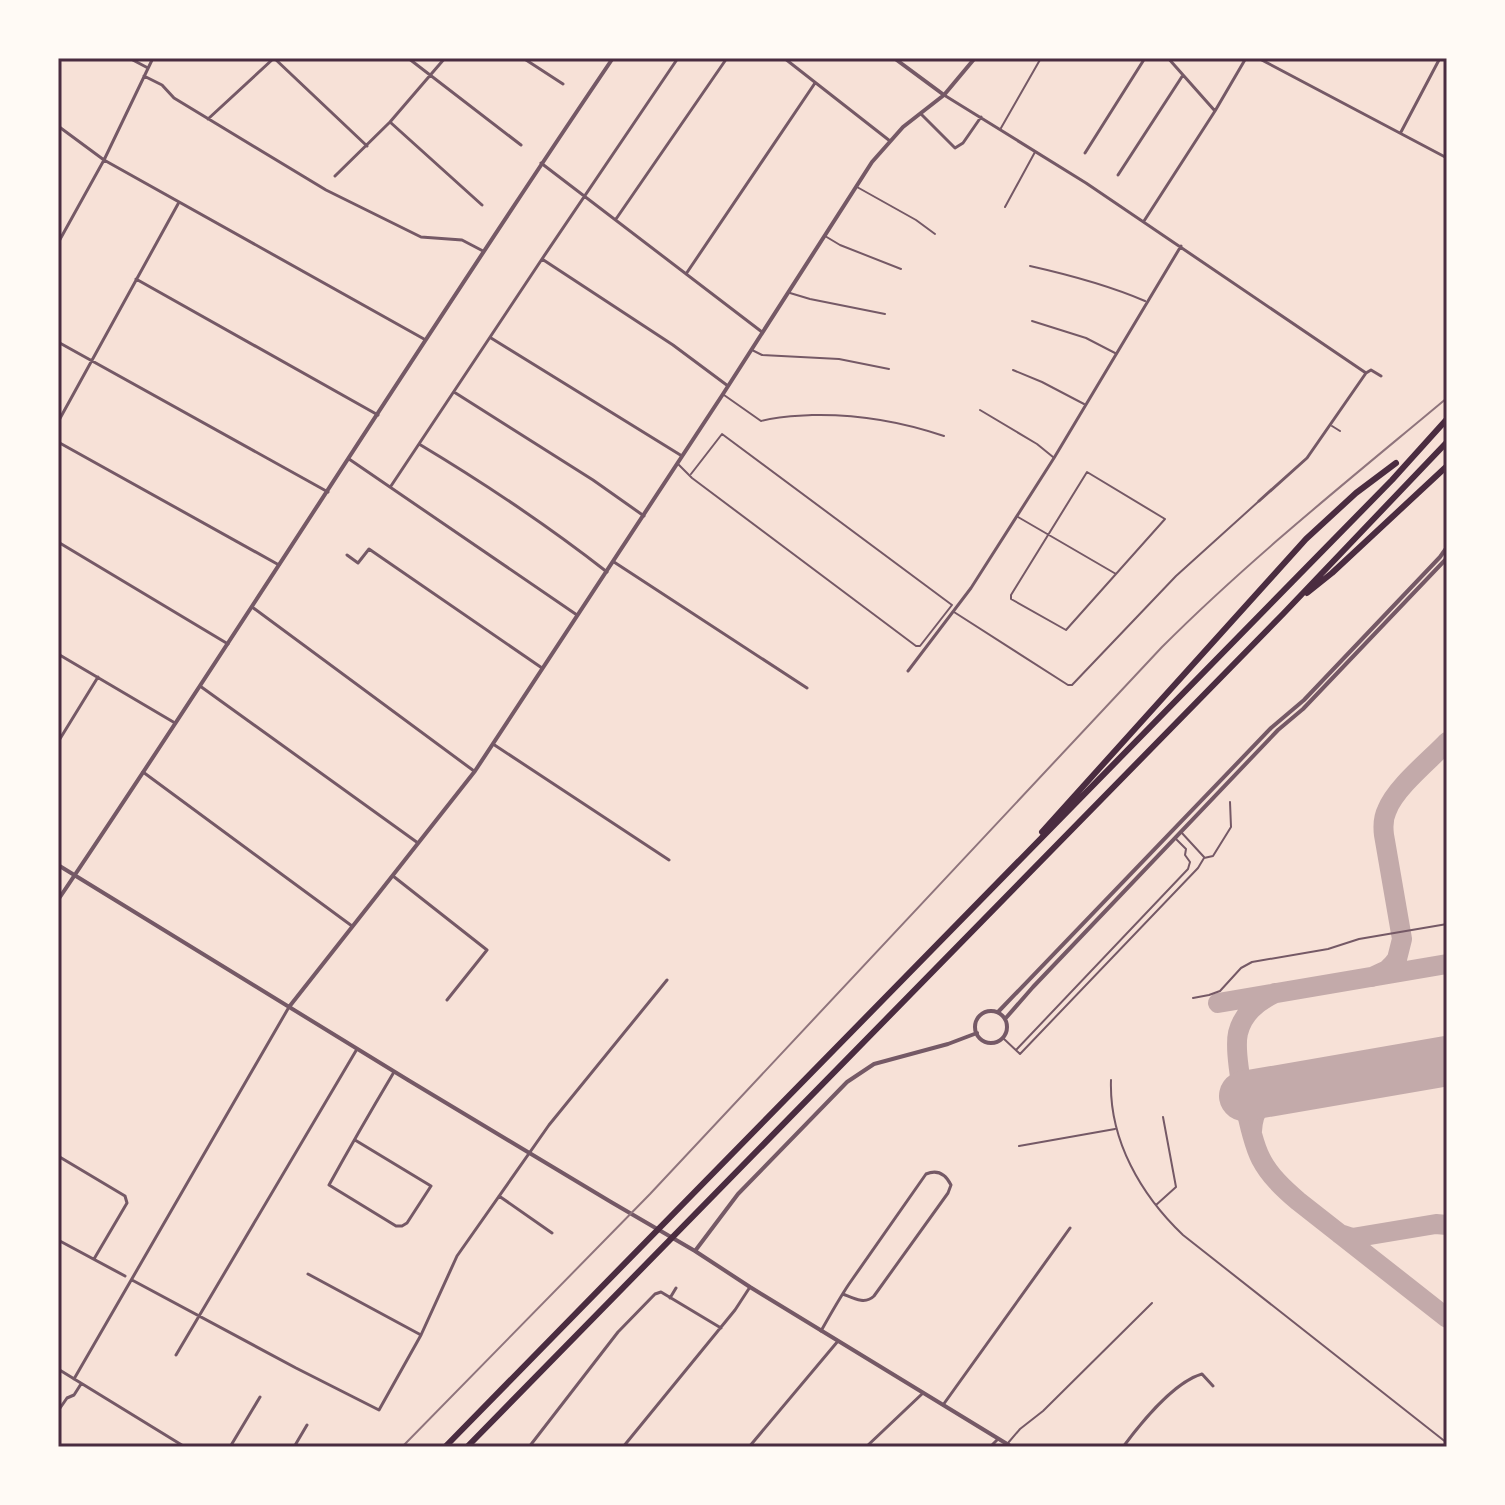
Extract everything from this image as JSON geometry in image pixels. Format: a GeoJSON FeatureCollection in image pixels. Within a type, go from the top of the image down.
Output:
{"type":"FeatureCollection","features":[{"type":"Feature","properties":{"kind":"highway"},"geometry":{"type":"LineString","coordinates":[[445,1447],[1392,480],[1447,419]]}},
{"type":"Feature","properties":{"kind":"highway"},"geometry":{"type":"LineString","coordinates":[[467,1447],[1283,614],[1447,442]]}},
{"type":"Feature","properties":{"kind":"highway"},"geometry":{"type":"LineString","coordinates":[[1022,857],[1050,822],[1306,539],[1356,493],[1396,463]]}},
{"type":"Feature","properties":{"kind":"highway"},"geometry":{"type":"LineString","coordinates":[[1283,614],[1447,466]]}},
{"type":"Feature","properties":{"kind":"street"},"geometry":{"type":"LineString","coordinates":[[129,58],[148,68]]}},
{"type":"Feature","properties":{"kind":"street"},"geometry":{"type":"LineString","coordinates":[[58,243],[104,160],[153,58]]}},
{"type":"Feature","properties":{"kind":"street"},"geometry":{"type":"LineString","coordinates":[[208,119],[274,58],[367,146]]}},
{"type":"Feature","properties":{"kind":"street"},"geometry":{"type":"LineString","coordinates":[[408,58],[521,145]]}},
{"type":"Feature","properties":{"kind":"street"},"geometry":{"type":"LineString","coordinates":[[335,176],[390,122],[445,58]]}},
{"type":"Feature","properties":{"kind":"street"},"geometry":{"type":"LineString","coordinates":[[523,58],[563,84]]}},
{"type":"Feature","properties":{"kind":"street"},"geometry":{"type":"LineString","coordinates":[[58,900],[613,58]]}},
{"type":"Feature","properties":{"kind":"street"},"geometry":{"type":"LineString","coordinates":[[391,486],[678,58]]}},
{"type":"Feature","properties":{"kind":"street"},"geometry":{"type":"LineString","coordinates":[[616,219],[727,58]]}},
{"type":"Feature","properties":{"kind":"street"},"geometry":{"type":"LineString","coordinates":[[784,58],[890,141]]}},
{"type":"Feature","properties":{"kind":"street"},"geometry":{"type":"LineString","coordinates":[[894,58],[944,95],[1144,221],[1366,373]]}},
{"type":"Feature","properties":{"kind":"street"},"geometry":{"type":"LineString","coordinates":[[74,1379],[289,1007],[475,771],[872,162],[920,113],[944,95],[975,58]]}},
{"type":"Feature","properties":{"kind":"street"},"geometry":{"type":"LineString","coordinates":[[1085,153],[1145,58]]}},
{"type":"Feature","properties":{"kind":"street"},"geometry":{"type":"LineString","coordinates":[[1168,58],[1215,111]]}},
{"type":"Feature","properties":{"kind":"street"},"geometry":{"type":"LineString","coordinates":[[1144,221],[1246,58]]}},
{"type":"Feature","properties":{"kind":"street"},"geometry":{"type":"LineString","coordinates":[[1258,58],[1447,158]]}},
{"type":"Feature","properties":{"kind":"street"},"geometry":{"type":"LineString","coordinates":[[1401,134],[1440,58]]}},
{"type":"Feature","properties":{"kind":"street"},"geometry":{"type":"LineString","coordinates":[[1118,175],[1183,75]]}},
{"type":"Feature","properties":{"kind":"street"},"geometry":{"type":"LineString","coordinates":[[144,76],[162,85],[174,98],[326,190],[421,237],[462,240],[483,251]]}},
{"type":"Feature","properties":{"kind":"street"},"geometry":{"type":"LineString","coordinates":[[686,274],[815,83]]}},
{"type":"Feature","properties":{"kind":"street"},"geometry":{"type":"LineString","coordinates":[[920,113],[955,148],[963,143],[981,117]]}},
{"type":"Feature","properties":{"kind":"street"},"geometry":{"type":"LineString","coordinates":[[390,122],[482,205]]}},
{"type":"Feature","properties":{"kind":"street"},"geometry":{"type":"LineString","coordinates":[[58,126],[104,160],[426,340]]}},
{"type":"Feature","properties":{"kind":"street"},"geometry":{"type":"LineString","coordinates":[[541,163],[762,332]]}},
{"type":"Feature","properties":{"kind":"street"},"geometry":{"type":"LineString","coordinates":[[58,422],[179,203]]}},
{"type":"Feature","properties":{"kind":"street"},"geometry":{"type":"LineString","coordinates":[[908,671],[954,612],[1017,517],[1181,246]]}},
{"type":"Feature","properties":{"kind":"street"},"geometry":{"type":"LineString","coordinates":[[542,259],[673,345],[728,386]]}},
{"type":"Feature","properties":{"kind":"street"},"geometry":{"type":"LineString","coordinates":[[136,279],[378,415]]}},
{"type":"Feature","properties":{"kind":"street"},"geometry":{"type":"LineString","coordinates":[[491,337],[682,456]]}},
{"type":"Feature","properties":{"kind":"street"},"geometry":{"type":"LineString","coordinates":[[58,342],[328,492]]}},
{"type":"Feature","properties":{"kind":"street"},"geometry":{"type":"LineString","coordinates":[[1259,501],[1307,458],[1366,373],[1371,370],[1381,376]]}},
{"type":"Feature","properties":{"kind":"street"},"geometry":{"type":"LineString","coordinates":[[454,392],[644,516]]}},
{"type":"Feature","properties":{"kind":"street"},"geometry":{"type":"LineString","coordinates":[[58,442],[279,565]]}},
{"type":"Feature","properties":{"kind":"street"},"geometry":{"type":"LineString","coordinates":[[419,444],[548,527],[607,572]]}},
{"type":"Feature","properties":{"kind":"street"},"geometry":{"type":"LineString","coordinates":[[349,459],[578,615]]}},
{"type":"Feature","properties":{"kind":"street"},"geometry":{"type":"LineString","coordinates":[[58,542],[228,644]]}},
{"type":"Feature","properties":{"kind":"street"},"geometry":{"type":"LineString","coordinates":[[998,1012],[1271,728],[1304,700],[1447,547]]}},
{"type":"Feature","properties":{"kind":"street"},"geometry":{"type":"LineString","coordinates":[[347,555],[358,563],[369,549],[542,668]]}},
{"type":"Feature","properties":{"kind":"street"},"geometry":{"type":"LineString","coordinates":[[1005,1019],[1180,832],[1447,558]]}},
{"type":"Feature","properties":{"kind":"street"},"geometry":{"type":"LineString","coordinates":[[614,562],[807,688]]}},
{"type":"Feature","properties":{"kind":"street"},"geometry":{"type":"LineString","coordinates":[[252,607],[475,771]]}},
{"type":"Feature","properties":{"kind":"street"},"geometry":{"type":"LineString","coordinates":[[58,654],[175,723]]}},
{"type":"Feature","properties":{"kind":"street"},"geometry":{"type":"LineString","coordinates":[[58,742],[98,677]]}},
{"type":"Feature","properties":{"kind":"street"},"geometry":{"type":"LineString","coordinates":[[200,686],[419,844]]}},
{"type":"Feature","properties":{"kind":"street"},"geometry":{"type":"LineString","coordinates":[[493,744],[669,860]]}},
{"type":"Feature","properties":{"kind":"street"},"geometry":{"type":"LineString","coordinates":[[143,772],[352,926]]}},
{"type":"Feature","properties":{"kind":"street"},"geometry":{"type":"LineString","coordinates":[[58,865],[394,1072],[682,1243],[1009,1446]]}},
{"type":"Feature","properties":{"kind":"street"},"geometry":{"type":"LineString","coordinates":[[393,876],[487,950],[447,1000]]}},
{"type":"Feature","properties":{"kind":"street"},"geometry":{"type":"LineString","coordinates":[[132,1280],[379,1410],[421,1335],[457,1256],[549,1125],[667,980]]}},
{"type":"Feature","properties":{"kind":"street"},"geometry":{"type":"LineString","coordinates":[[998,1012],[1005,1019],[1007,1029],[1003,1038],[989,1042],[977,1033],[976,1023],[981,1015],[998,1012]]}},
{"type":"Feature","properties":{"kind":"street"},"geometry":{"type":"LineString","coordinates":[[695,1251],[738,1194],[847,1082],[874,1064],[977,1033]]}},
{"type":"Feature","properties":{"kind":"street"},"geometry":{"type":"LineString","coordinates":[[176,1355],[357,1049]]}},
{"type":"Feature","properties":{"kind":"street"},"geometry":{"type":"LineString","coordinates":[[355,1140],[431,1186],[402,1226],[396,1226],[329,1185],[394,1072]]}},
{"type":"Feature","properties":{"kind":"street"},"geometry":{"type":"LineString","coordinates":[[58,1156],[125,1196],[127,1203],[94,1259]]}},
{"type":"Feature","properties":{"kind":"street"},"geometry":{"type":"LineString","coordinates":[[821,1331],[843,1294],[926,1174],[933,1171],[947,1178],[951,1185],[948,1193],[871,1299],[861,1301],[843,1294]]}},
{"type":"Feature","properties":{"kind":"street"},"geometry":{"type":"LineString","coordinates":[[499,1196],[552,1233]]}},
{"type":"Feature","properties":{"kind":"street"},"geometry":{"type":"LineString","coordinates":[[943,1405],[1070,1228]]}},
{"type":"Feature","properties":{"kind":"street"},"geometry":{"type":"LineString","coordinates":[[58,1240],[125,1276]]}},
{"type":"Feature","properties":{"kind":"street"},"geometry":{"type":"LineString","coordinates":[[308,1274],[421,1335]]}},
{"type":"Feature","properties":{"kind":"street"},"geometry":{"type":"LineString","coordinates":[[623,1447],[721,1328],[750,1287]]}},
{"type":"Feature","properties":{"kind":"street"},"geometry":{"type":"LineString","coordinates":[[670,1298],[676,1288]]}},
{"type":"Feature","properties":{"kind":"street"},"geometry":{"type":"LineString","coordinates":[[529,1447],[618,1332],[655,1294],[660,1292],[721,1328]]}},
{"type":"Feature","properties":{"kind":"street"},"geometry":{"type":"LineString","coordinates":[[749,1447],[838,1341]]}},
{"type":"Feature","properties":{"kind":"street"},"geometry":{"type":"LineString","coordinates":[[58,1369],[185,1447]]}},
{"type":"Feature","properties":{"kind":"street"},"geometry":{"type":"LineString","coordinates":[[1123,1447],[1161,1402],[1198,1374],[1202,1374],[1213,1386]]}},
{"type":"Feature","properties":{"kind":"street"},"geometry":{"type":"LineString","coordinates":[[58,1411],[81,1383]]}},
{"type":"Feature","properties":{"kind":"street"},"geometry":{"type":"LineString","coordinates":[[866,1447],[923,1393]]}},
{"type":"Feature","properties":{"kind":"street"},"geometry":{"type":"LineString","coordinates":[[230,1447],[260,1397]]}},
{"type":"Feature","properties":{"kind":"street"},"geometry":{"type":"LineString","coordinates":[[294,1447],[307,1425]]}},
{"type":"Feature","properties":{"kind":"street"},"geometry":{"type":"LineString","coordinates":[[990,1447],[998,1439]]}},
{"type":"Feature","properties":{"kind":"lane"},"geometry":{"type":"LineString","coordinates":[[1001,129],[1041,58]]}},
{"type":"Feature","properties":{"kind":"lane"},"geometry":{"type":"LineString","coordinates":[[1005,207],[1036,151]]}},
{"type":"Feature","properties":{"kind":"lane"},"geometry":{"type":"LineString","coordinates":[[856,186],[935,234]]}},
{"type":"Feature","properties":{"kind":"lane"},"geometry":{"type":"LineString","coordinates":[[824,235],[840,245],[901,269]]}},
{"type":"Feature","properties":{"kind":"lane"},"geometry":{"type":"LineString","coordinates":[[1030,266],[1117,289],[1147,302]]}},
{"type":"Feature","properties":{"kind":"lane"},"geometry":{"type":"LineString","coordinates":[[788,292],[885,314]]}},
{"type":"Feature","properties":{"kind":"lane"},"geometry":{"type":"LineString","coordinates":[[1032,321],[1086,338],[1116,353]]}},
{"type":"Feature","properties":{"kind":"lane"},"geometry":{"type":"LineString","coordinates":[[751,349],[762,355],[839,359],[889,369]]}},
{"type":"Feature","properties":{"kind":"lane"},"geometry":{"type":"LineString","coordinates":[[1013,370],[1085,404]]}},
{"type":"Feature","properties":{"kind":"lane"},"geometry":{"type":"LineString","coordinates":[[723,394],[761,421],[775,417],[841,414],[889,420],[944,436]]}},
{"type":"Feature","properties":{"kind":"lane"},"geometry":{"type":"LineString","coordinates":[[980,410],[1037,444],[1054,458]]}},
{"type":"Feature","properties":{"kind":"lane"},"geometry":{"type":"LineString","coordinates":[[1331,425],[1340,431]]}},
{"type":"Feature","properties":{"kind":"lane"},"geometry":{"type":"LineString","coordinates":[[677,463],[692,478],[916,646],[920,646],[952,605],[722,434],[691,474]]}},
{"type":"Feature","properties":{"kind":"lane"},"geometry":{"type":"LineString","coordinates":[[1087,472],[1165,519],[1066,630],[1011,599],[1048,535],[1087,472]]}},
{"type":"Feature","properties":{"kind":"lane"},"geometry":{"type":"LineString","coordinates":[[954,612],[1072,685],[1166,586],[1259,501]]}},
{"type":"Feature","properties":{"kind":"lane"},"geometry":{"type":"LineString","coordinates":[[1017,517],[1116,574]]}},
{"type":"Feature","properties":{"kind":"lane"},"geometry":{"type":"LineString","coordinates":[[1003,1038],[1020,1054],[1198,868],[1204,858],[1213,856],[1231,827],[1230,802]]}},
{"type":"Feature","properties":{"kind":"lane"},"geometry":{"type":"LineString","coordinates":[[1180,832],[1204,858]]}},
{"type":"Feature","properties":{"kind":"lane"},"geometry":{"type":"LineString","coordinates":[[1016,1050],[1188,869],[1190,862],[1185,855],[1186,849],[1175,838]]}},
{"type":"Feature","properties":{"kind":"lane"},"geometry":{"type":"LineString","coordinates":[[1193,998],[1220,991],[1241,968],[1252,962],[1447,924]]}},
{"type":"Feature","properties":{"kind":"lane"},"geometry":{"type":"LineString","coordinates":[[1111,1080],[1110,1102],[1116,1129],[1136,1176],[1156,1206],[1183,1235],[1447,1443]]}},
{"type":"Feature","properties":{"kind":"lane"},"geometry":{"type":"LineString","coordinates":[[1156,1206],[1176,1187],[1163,1117]]}},
{"type":"Feature","properties":{"kind":"lane"},"geometry":{"type":"LineString","coordinates":[[1019,1146],[1116,1129]]}},
{"type":"Feature","properties":{"kind":"lane"},"geometry":{"type":"LineString","coordinates":[[1009,1446],[1020,1429],[1043,1411],[1152,1303]]}},
{"type":"Feature","properties":{"kind":"taxiway"},"geometry":{"type":"LineString","coordinates":[[1372,977],[1387,970],[1397,959],[1402,939],[1384,835],[1386,813],[1405,783],[1447,742]]}},
{"type":"Feature","properties":{"kind":"taxiway"},"geometry":{"type":"LineString","coordinates":[[1218,1003],[1447,964]]}},
{"type":"Feature","properties":{"kind":"taxiway"},"geometry":{"type":"LineString","coordinates":[[1275,993],[1262,1000],[1243,1020],[1237,1044],[1244,1096],[1261,1159],[1277,1182],[1298,1201],[1447,1318]]}},
{"type":"Feature","properties":{"kind":"taxiway"},"geometry":{"type":"LineString","coordinates":[[1252,1131],[1254,1116],[1260,1105],[1282,1090]]}},
{"type":"Feature","properties":{"kind":"taxiway"},"geometry":{"type":"LineString","coordinates":[[1340,1234],[1352,1238],[1436,1224],[1447,1225]]}},
{"type":"Feature","properties":{"kind":"runway"},"geometry":{"type":"LineString","coordinates":[[1244,1096],[1447,1061]]}},
{"type":"Feature","properties":{"kind":"railway"},"geometry":{"type":"LineString","coordinates":[[402,1447],[650,1194],[1162,647],[1266,550],[1447,398]]}}]}
